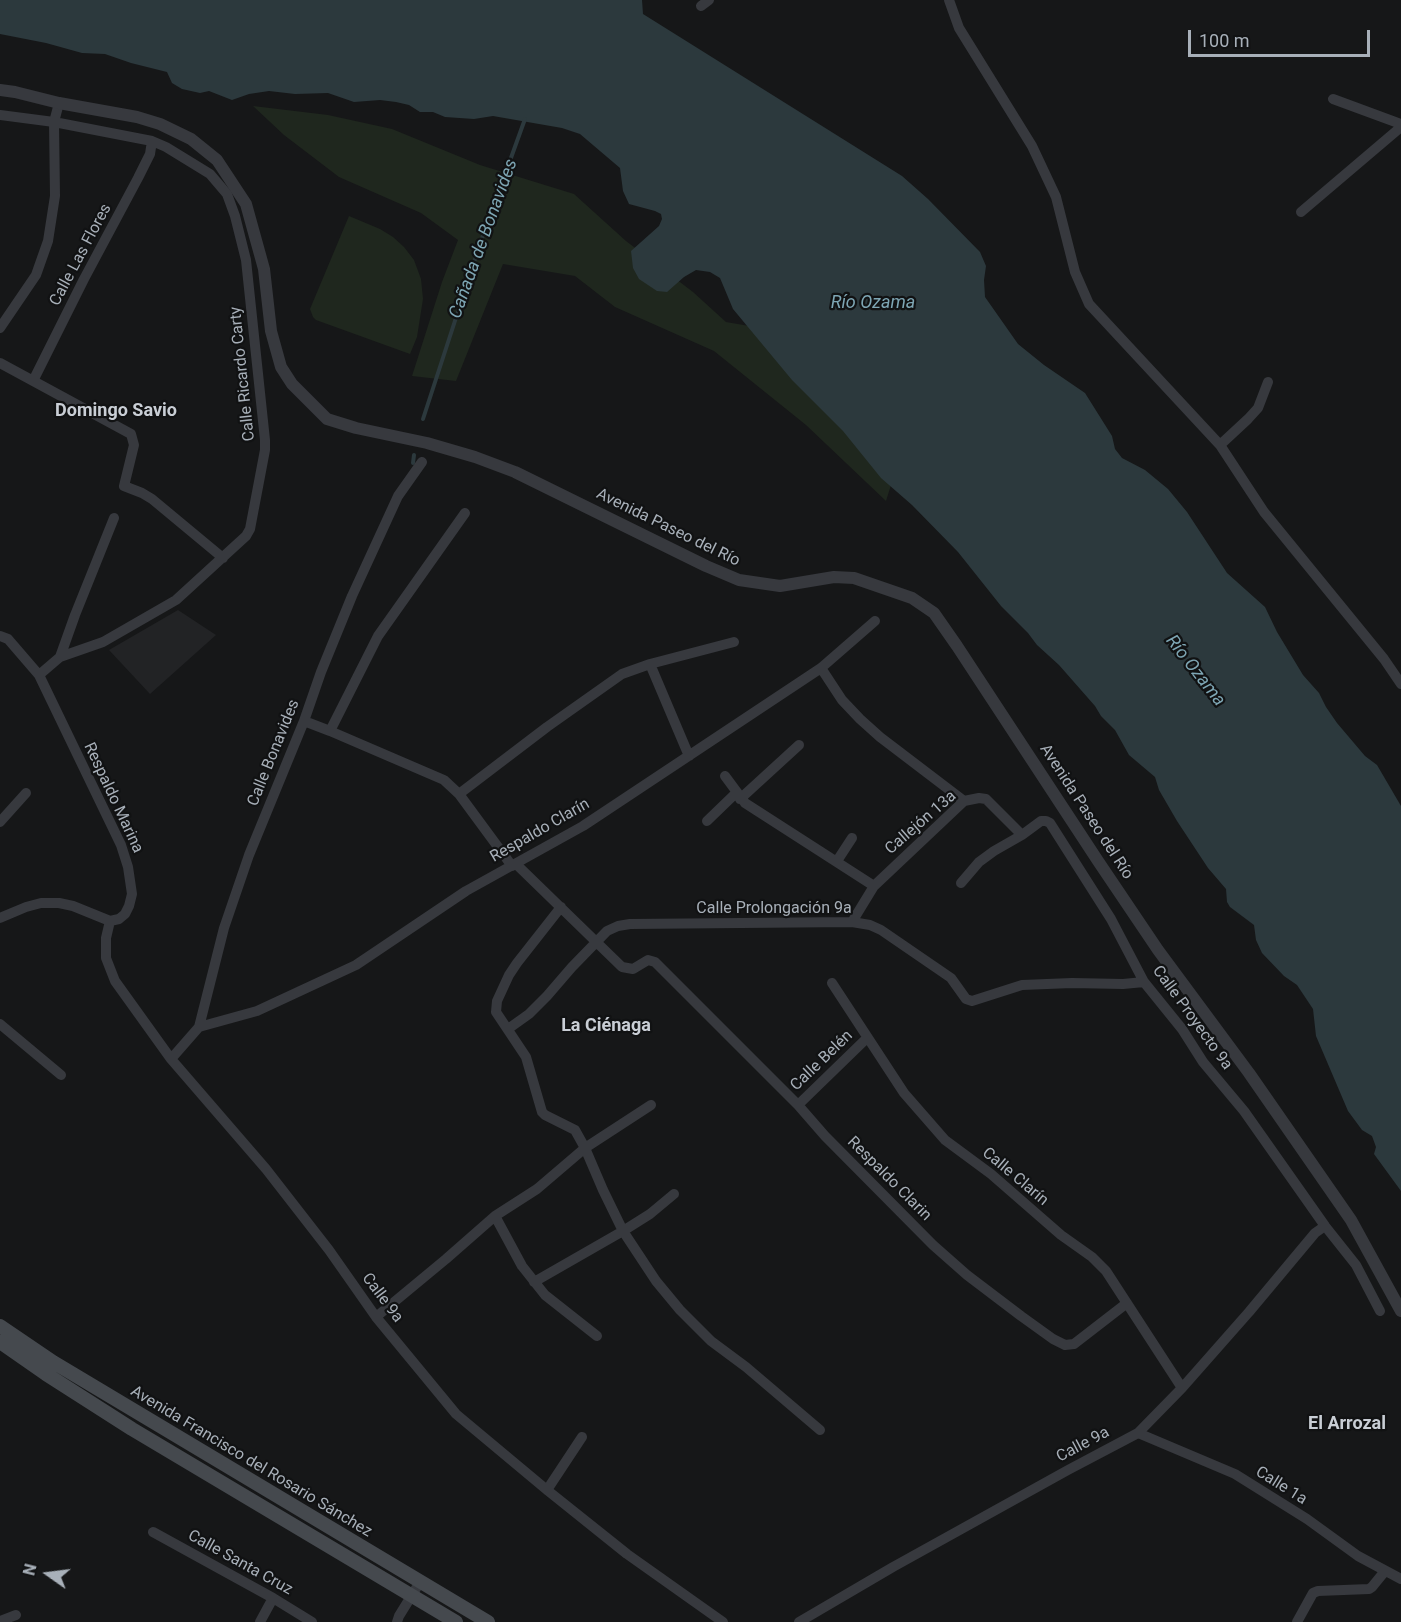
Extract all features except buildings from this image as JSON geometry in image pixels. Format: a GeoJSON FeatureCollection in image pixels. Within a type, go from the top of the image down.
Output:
{"type":"FeatureCollection","features":[{"type":"Feature","properties":{"kind":"main road","name":"Avenida Francisco del Rosario Sánchez"},"geometry":{"type":"LineString","coordinates":[[0,1326],[49,1368],[132,1429],[456,1622]]}},
{"type":"Feature","properties":{"kind":"main road","name":"Avenida Francisco del Rosario Sánchez"},"geometry":{"type":"LineString","coordinates":[[0,1342],[49,1368],[488,1622]]}},
{"type":"Feature","properties":{"kind":"street"},"geometry":{"type":"LineString","coordinates":[[949,0],[959,28],[1042,166],[1056,197],[1075,272],[1089,304],[1220,445],[1264,512],[1384,659],[1401,684]]}},
{"type":"Feature","properties":{"kind":"street","name":"Avenida Paseo del Río"},"geometry":{"type":"LineString","coordinates":[[0,90],[137,117],[160,124],[191,139],[218,160],[246,204],[264,268],[271,331],[281,367],[292,384],[327,419],[356,428],[427,443],[516,472],[739,580],[780,586],[834,577],[854,578],[912,598],[934,613],[1151,941],[1249,1073],[1351,1220],[1401,1311]]}},
{"type":"Feature","properties":{"kind":"street"},"geometry":{"type":"LineString","coordinates":[[1301,212],[1401,125],[1333,99]]}},
{"type":"Feature","properties":{"kind":"street"},"geometry":{"type":"LineString","coordinates":[[0,328],[36,275],[48,241],[55,196],[54,122],[59,103]]}},
{"type":"Feature","properties":{"kind":"street"},"geometry":{"type":"LineString","coordinates":[[0,115],[54,122],[152,141]]}},
{"type":"Feature","properties":{"kind":"street","name":"Calle Las Flores"},"geometry":{"type":"LineString","coordinates":[[33,381],[150,154],[152,141]]}},
{"type":"Feature","properties":{"kind":"street","name":"Calle Ricardo Carty"},"geometry":{"type":"LineString","coordinates":[[39,675],[60,657],[103,642],[176,600],[246,536],[250,529],[265,450],[246,260],[235,216],[227,194],[210,174],[152,141]]}},
{"type":"Feature","properties":{"kind":"street"},"geometry":{"type":"LineString","coordinates":[[0,363],[131,434],[134,445],[124,486],[152,499],[223,558]]}},
{"type":"Feature","properties":{"kind":"street"},"geometry":{"type":"LineString","coordinates":[[1220,445],[1258,408],[1268,382]]}},
{"type":"Feature","properties":{"kind":"street","name":"Calle Bonavides"},"geometry":{"type":"LineString","coordinates":[[171,1059],[199,1027],[224,928],[245,866],[304,721],[321,672],[352,596],[398,496],[422,462]]}},
{"type":"Feature","properties":{"kind":"street"},"geometry":{"type":"LineString","coordinates":[[330,730],[378,636],[465,513]]}},
{"type":"Feature","properties":{"kind":"street"},"geometry":{"type":"LineString","coordinates":[[60,657],[114,518]]}},
{"type":"Feature","properties":{"kind":"street","name":"Respaldo Clarín"},"geometry":{"type":"LineString","coordinates":[[199,1027],[257,1011],[356,965],[466,891],[583,826],[689,756],[821,668],[875,621]]}},
{"type":"Feature","properties":{"kind":"street"},"geometry":{"type":"LineString","coordinates":[[0,636],[8,639],[39,675]]}},
{"type":"Feature","properties":{"kind":"street"},"geometry":{"type":"LineString","coordinates":[[459,794],[622,674],[650,664],[734,642]]}},
{"type":"Feature","properties":{"kind":"street"},"geometry":{"type":"LineString","coordinates":[[650,664],[689,756]]}},
{"type":"Feature","properties":{"kind":"street"},"geometry":{"type":"LineString","coordinates":[[821,668],[842,700],[860,719],[964,801]]}},
{"type":"Feature","properties":{"kind":"street","name":"Respaldo Marina"},"geometry":{"type":"LineString","coordinates":[[39,675],[121,845],[128,867],[132,894],[129,906],[119,919],[110,921]]}},
{"type":"Feature","properties":{"kind":"street"},"geometry":{"type":"LineString","coordinates":[[304,721],[330,730],[444,780],[459,794],[514,865],[596,941]]}},
{"type":"Feature","properties":{"kind":"street"},"geometry":{"type":"LineString","coordinates":[[707,821],[799,745]]}},
{"type":"Feature","properties":{"kind":"street"},"geometry":{"type":"LineString","coordinates":[[725,776],[745,804],[874,886]]}},
{"type":"Feature","properties":{"kind":"street"},"geometry":{"type":"LineString","coordinates":[[0,822],[26,793]]}},
{"type":"Feature","properties":{"kind":"street","name":"Callejón 13a"},"geometry":{"type":"LineString","coordinates":[[852,922],[874,886],[964,801],[986,799],[1022,835]]}},
{"type":"Feature","properties":{"kind":"street","name":"Calle Proyecto 9a"},"geometry":{"type":"LineString","coordinates":[[1022,835],[1041,821],[1050,823],[1111,919],[1144,982],[1182,1029],[1203,1062],[1244,1111],[1324,1226],[1356,1265],[1380,1311]]}},
{"type":"Feature","properties":{"kind":"street"},"geometry":{"type":"LineString","coordinates":[[961,883],[979,862],[1022,835]]}},
{"type":"Feature","properties":{"kind":"street"},"geometry":{"type":"LineString","coordinates":[[837,861],[852,838]]}},
{"type":"Feature","properties":{"kind":"street"},"geometry":{"type":"LineString","coordinates":[[0,918],[41,903],[59,903],[73,906],[110,921]]}},
{"type":"Feature","properties":{"kind":"street"},"geometry":{"type":"LineString","coordinates":[[561,908],[517,963],[497,1001],[496,1012],[526,1057],[542,1112],[575,1130],[623,1231],[656,1281],[680,1310],[711,1341],[746,1367],[820,1431]]}},
{"type":"Feature","properties":{"kind":"street","name":"Calle 9a"},"geometry":{"type":"LineString","coordinates":[[110,921],[106,938],[106,958],[115,981],[171,1059],[266,1169],[329,1250],[376,1317],[456,1414],[627,1554],[723,1622]]}},
{"type":"Feature","properties":{"kind":"street","name":"Calle Prolongación 9a"},"geometry":{"type":"LineString","coordinates":[[508,1029],[548,996],[607,931],[630,924],[852,922],[870,925],[881,930],[951,978],[966,999],[972,1001],[1022,985],[1144,982]]}},
{"type":"Feature","properties":{"kind":"street","name":"Respaldo Clarin"},"geometry":{"type":"LineString","coordinates":[[596,941],[622,967],[633,969],[648,960],[655,962],[798,1105],[825,1136],[933,1245],[967,1275],[1053,1339],[1065,1345],[1074,1344],[1126,1303]]}},
{"type":"Feature","properties":{"kind":"street","name":"Calle Clarín"},"geometry":{"type":"LineString","coordinates":[[832,983],[904,1093],[945,1140],[991,1174],[1106,1271],[1182,1388]]}},
{"type":"Feature","properties":{"kind":"street"},"geometry":{"type":"LineString","coordinates":[[0,1024],[61,1075]]}},
{"type":"Feature","properties":{"kind":"street","name":"Calle Belén"},"geometry":{"type":"LineString","coordinates":[[798,1105],[867,1038]]}},
{"type":"Feature","properties":{"kind":"street"},"geometry":{"type":"LineString","coordinates":[[376,1317],[495,1216],[537,1189],[585,1148],[651,1105]]}},
{"type":"Feature","properties":{"kind":"street"},"geometry":{"type":"LineString","coordinates":[[534,1282],[623,1231],[650,1214],[674,1194]]}},
{"type":"Feature","properties":{"kind":"street"},"geometry":{"type":"LineString","coordinates":[[495,1216],[522,1266],[545,1296],[597,1336]]}},
{"type":"Feature","properties":{"kind":"street","name":"Calle 9a"},"geometry":{"type":"LineString","coordinates":[[799,1622],[914,1555],[1138,1433],[1182,1388],[1315,1233],[1324,1226]]}},
{"type":"Feature","properties":{"kind":"street","name":"Calle 1a"},"geometry":{"type":"LineString","coordinates":[[1138,1433],[1235,1474],[1306,1519],[1358,1556],[1401,1579]]}},
{"type":"Feature","properties":{"kind":"street"},"geometry":{"type":"LineString","coordinates":[[547,1490],[582,1437]]}},
{"type":"Feature","properties":{"kind":"street","name":"Calle Santa Cruz"},"geometry":{"type":"LineString","coordinates":[[153,1532],[312,1622]]}},
{"type":"Feature","properties":{"kind":"street"},"geometry":{"type":"LineString","coordinates":[[1297,1622],[1313,1593],[1369,1589],[1385,1571]]}},
{"type":"Feature","properties":{"kind":"street"},"geometry":{"type":"LineString","coordinates":[[397,1622],[420,1582]]}},
{"type":"Feature","properties":{"kind":"street"},"geometry":{"type":"LineString","coordinates":[[260,1622],[273,1598]]}},
{"type":"Feature","properties":{"kind":"street"},"geometry":{"type":"LineString","coordinates":[[0,1621],[16,1615]]}},
{"type":"Feature","properties":{"kind":"shaded area"},"geometry":{"type":"Polygon","coordinates":[[[253,106],[328,115],[392,129],[480,165],[574,194],[626,241],[693,292],[726,322],[761,328],[896,469],[886,501],[806,425],[714,351],[615,307],[575,276],[503,264],[456,381],[412,376],[458,240],[421,213],[339,177],[284,135],[253,106]]]}},
{"type":"Feature","properties":{"kind":"shaded area"},"geometry":{"type":"Polygon","coordinates":[[[349,216],[393,237],[414,260],[421,279],[423,299],[417,337],[410,354],[313,317],[310,309],[349,216]]]}},
{"type":"Feature","properties":{"kind":"shaded area"},"geometry":{"type":"Polygon","coordinates":[[[178,610],[216,635],[150,694],[109,650],[178,610]]]}},
{"type":"Feature","properties":{"kind":"water","name":"Río Ozama"},"geometry":{"type":"Polygon","coordinates":[[[0,0],[642,0],[643,14],[902,176],[980,252],[986,266],[985,297],[1018,344],[1085,393],[1112,436],[1115,449],[1122,458],[1145,470],[1168,489],[1187,512],[1227,573],[1265,607],[1303,675],[1319,693],[1337,723],[1365,756],[1377,765],[1401,806],[1401,1191],[1374,1154],[1376,1147],[1372,1136],[1362,1130],[1348,1111],[1316,1036],[1313,1009],[1297,985],[1284,976],[1262,953],[1256,940],[1254,925],[1230,907],[1227,902],[1226,889],[1208,868],[1177,821],[1159,790],[1155,777],[1129,755],[1115,730],[1095,706],[1059,665],[1001,606],[958,552],[912,505],[881,478],[843,431],[792,380],[733,309],[720,278],[710,272],[696,270],[667,292],[657,291],[639,279],[633,268],[631,251],[659,226],[662,219],[661,214],[655,211],[629,204],[623,191],[620,168],[580,134],[562,128],[493,116],[474,119],[445,117],[433,112],[420,112],[409,105],[396,102],[380,100],[354,102],[328,93],[295,94],[269,91],[249,94],[232,100],[209,91],[200,93],[182,89],[172,83],[167,72],[105,54],[82,53],[0,34],[0,0]]]}},
{"type":"Feature","properties":{"kind":"waterway","name":"Cañada de Bonavides"},"geometry":{"type":"LineString","coordinates":[[423,419],[481,241],[525,119]]}},
{"type":"Feature","properties":{"kind":"waterway","name":"Cañada de Bonavides"},"geometry":{"type":"LineString","coordinates":[[413,463],[414,455]]}},
{"type":"Feature","properties":{"kind":"district","name":"Domingo Savio"},"geometry":{"type":"Point","coordinates":[116,411]}},
{"type":"Feature","properties":{"kind":"district","name":"La Ciénaga"},"geometry":{"type":"Point","coordinates":[606,1026]}},
{"type":"Feature","properties":{"kind":"district","name":"El Arrozal"},"geometry":{"type":"Point","coordinates":[1347,1424]}}]}
